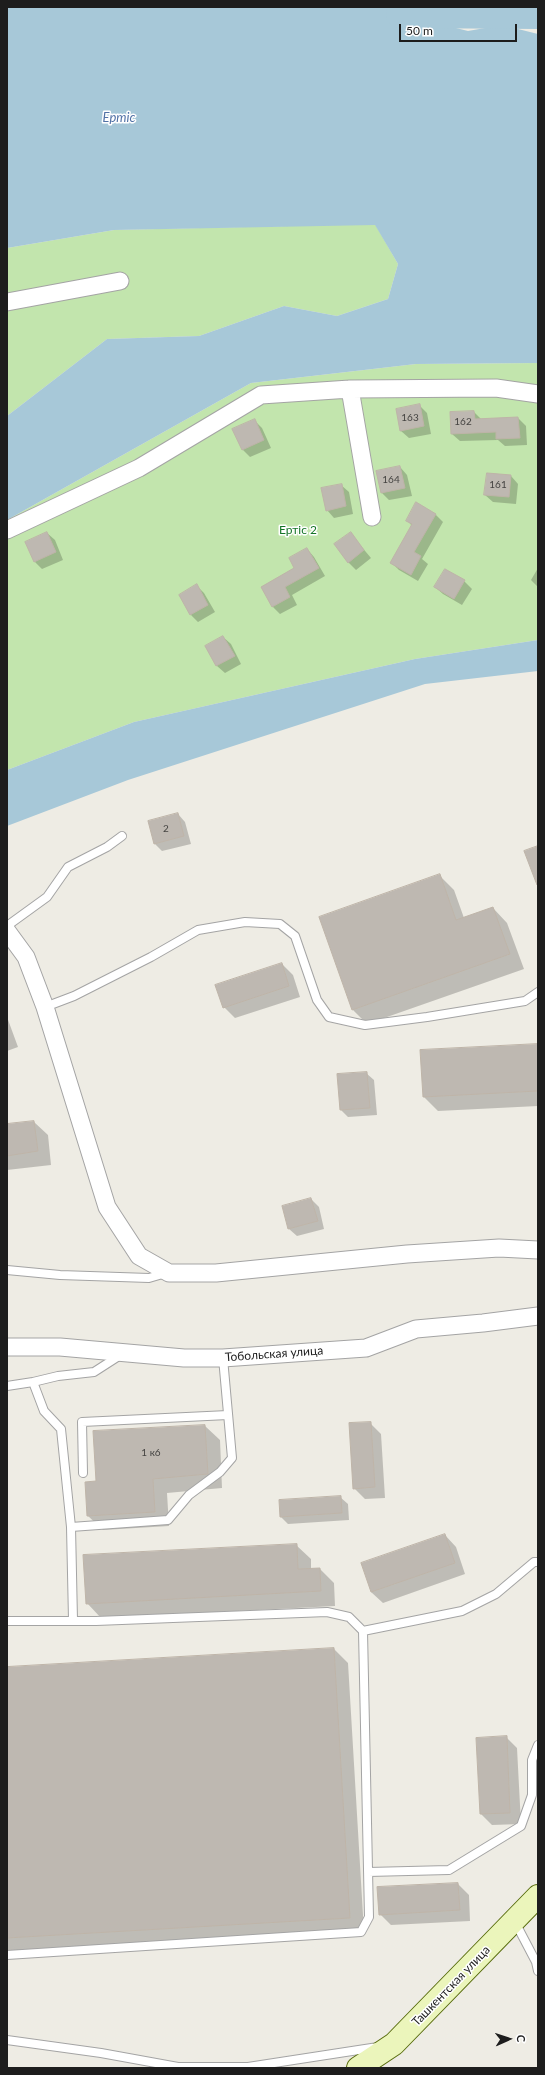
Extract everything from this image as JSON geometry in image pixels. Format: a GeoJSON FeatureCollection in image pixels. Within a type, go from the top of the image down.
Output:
{"type":"FeatureCollection","features":[{"type":"Feature","properties":{"kind":"main road","name":"Ташкентская улица"},"geometry":{"type":"LineString","coordinates":[[358,2068],[394,2044],[538,1896]]}},
{"type":"Feature","properties":{"kind":"street"},"geometry":{"type":"LineString","coordinates":[[7,302],[120,281]]}},
{"type":"Feature","properties":{"kind":"street"},"geometry":{"type":"LineString","coordinates":[[7,530],[138,468],[261,395],[350,389],[496,388],[538,394]]}},
{"type":"Feature","properties":{"kind":"street"},"geometry":{"type":"LineString","coordinates":[[350,389],[372,517]]}},
{"type":"Feature","properties":{"kind":"street"},"geometry":{"type":"LineString","coordinates":[[7,931],[26,957],[44,1007],[107,1207],[139,1256],[169,1273],[216,1273],[407,1254],[499,1248],[538,1250]]}},
{"type":"Feature","properties":{"kind":"street","name":"Тобольская улица"},"geometry":{"type":"LineString","coordinates":[[7,1347],[60,1347],[184,1358],[223,1358],[366,1348],[416,1329],[538,1316]]}},
{"type":"Feature","properties":{"kind":"lane"},"geometry":{"type":"LineString","coordinates":[[7,926],[47,897],[68,867],[107,847],[122,836]]}},
{"type":"Feature","properties":{"kind":"lane"},"geometry":{"type":"LineString","coordinates":[[44,1007],[74,996],[151,957],[198,930],[245,922],[280,924],[295,936],[317,1000],[329,1017],[358,1024],[365,1025],[427,1017],[525,1000],[538,992]]}},
{"type":"Feature","properties":{"kind":"lane"},"geometry":{"type":"LineString","coordinates":[[7,1270],[60,1275],[149,1278],[169,1273]]}},
{"type":"Feature","properties":{"kind":"lane"},"geometry":{"type":"LineString","coordinates":[[7,1386],[58,1376],[94,1372],[125,1353]]}},
{"type":"Feature","properties":{"kind":"lane"},"geometry":{"type":"LineString","coordinates":[[71,1527],[168,1520],[189,1495],[220,1472],[232,1458],[223,1358]]}},
{"type":"Feature","properties":{"kind":"lane"},"geometry":{"type":"LineString","coordinates":[[33,1382],[44,1411],[61,1428],[71,1527],[74,1620]]}},
{"type":"Feature","properties":{"kind":"lane"},"geometry":{"type":"LineString","coordinates":[[83,1473],[82,1422],[228,1415]]}},
{"type":"Feature","properties":{"kind":"lane"},"geometry":{"type":"LineString","coordinates":[[363,1631],[462,1611],[496,1594],[534,1562],[538,1562]]}},
{"type":"Feature","properties":{"kind":"lane"},"geometry":{"type":"LineString","coordinates":[[7,1621],[96,1621],[327,1612],[349,1617],[363,1631],[369,1917],[361,1932],[7,1954]]}},
{"type":"Feature","properties":{"kind":"lane"},"geometry":{"type":"LineString","coordinates":[[368,1872],[449,1870],[520,1826],[532,1795],[532,1760],[538,1745]]}},
{"type":"Feature","properties":{"kind":"lane"},"geometry":{"type":"LineString","coordinates":[[514,1921],[536,1962],[538,1971]]}},
{"type":"Feature","properties":{"kind":"lane"},"geometry":{"type":"LineString","coordinates":[[7,2040],[101,2053],[178,2067],[248,2067],[314,2058],[394,2044]]}},
{"type":"Feature","properties":{"kind":"green space"},"geometry":{"type":"Polygon","coordinates":[[[375,224],[398,264],[388,299],[337,316],[284,306],[199,336],[107,339],[7,416],[7,248],[114,230],[375,224]]]}},
{"type":"Feature","properties":{"kind":"green space","name":"Ертіс 2"},"geometry":{"type":"Polygon","coordinates":[[[538,363],[538,640],[415,659],[134,722],[7,770],[7,520],[251,383],[416,364],[538,363]]]}},
{"type":"Feature","properties":{"kind":"water","name":"Ертіс"},"geometry":{"type":"Polygon","coordinates":[[[7,7],[434,7],[448,26],[468,31],[502,25],[538,34],[538,363],[416,364],[251,383],[7,520],[7,416],[107,339],[199,336],[284,306],[337,316],[388,299],[398,264],[375,225],[114,230],[7,248],[7,7]]]}},
{"type":"Feature","properties":{"kind":"water"},"geometry":{"type":"Polygon","coordinates":[[[538,640],[538,671],[425,684],[128,780],[7,826],[7,770],[134,722],[415,659],[538,640]]]}},
{"type":"Feature","properties":{"kind":"building"},"geometry":{"type":"Polygon","coordinates":[[[420,404],[424,426],[400,431],[396,409],[420,404]]]}},
{"type":"Feature","properties":{"kind":"building"},"geometry":{"type":"Polygon","coordinates":[[[474,411],[475,419],[518,417],[520,438],[496,439],[496,432],[451,434],[450,412],[474,411]]]}},
{"type":"Feature","properties":{"kind":"building"},"geometry":{"type":"Polygon","coordinates":[[[255,419],[264,440],[242,450],[232,429],[255,419]]]}},
{"type":"Feature","properties":{"kind":"building"},"geometry":{"type":"Polygon","coordinates":[[[400,466],[405,488],[381,493],[376,471],[400,466]]]}},
{"type":"Feature","properties":{"kind":"building"},"geometry":{"type":"Polygon","coordinates":[[[487,473],[511,475],[509,497],[484,495],[487,473]]]}},
{"type":"Feature","properties":{"kind":"building"},"geometry":{"type":"Polygon","coordinates":[[[342,484],[346,506],[326,511],[321,488],[342,484]]]}},
{"type":"Feature","properties":{"kind":"building"},"geometry":{"type":"Polygon","coordinates":[[[416,502],[436,514],[414,552],[421,556],[411,575],[390,563],[412,524],[406,521],[416,502]]]}},
{"type":"Feature","properties":{"kind":"building"},"geometry":{"type":"Polygon","coordinates":[[[47,532],[56,552],[34,562],[25,542],[47,532]]]}},
{"type":"Feature","properties":{"kind":"building"},"geometry":{"type":"Polygon","coordinates":[[[351,532],[364,550],[348,563],[334,544],[351,532]]]}},
{"type":"Feature","properties":{"kind":"building"},"geometry":{"type":"Polygon","coordinates":[[[307,548],[319,568],[285,587],[290,597],[272,607],[261,587],[294,568],[289,558],[307,548]]]}},
{"type":"Feature","properties":{"kind":"building"},"geometry":{"type":"Polygon","coordinates":[[[445,569],[465,580],[454,599],[434,587],[445,569]]]}},
{"type":"Feature","properties":{"kind":"building"},"geometry":{"type":"Polygon","coordinates":[[[197,584],[208,605],[190,615],[179,595],[197,584]]]}},
{"type":"Feature","properties":{"kind":"building"},"geometry":{"type":"Polygon","coordinates":[[[223,636],[235,656],[216,666],[205,646],[223,636]]]}},
{"type":"Feature","properties":{"kind":"building"},"geometry":{"type":"Polygon","coordinates":[[[178,813],[184,836],[154,844],[148,821],[178,813]]]}},
{"type":"Feature","properties":{"kind":"building"},"geometry":{"type":"Polygon","coordinates":[[[538,846],[538,885],[537,885],[524,851],[538,846]]]}},
{"type":"Feature","properties":{"kind":"building"},"geometry":{"type":"Polygon","coordinates":[[[440,874],[456,920],[493,907],[510,954],[352,1010],[319,917],[440,874]]]}},
{"type":"Feature","properties":{"kind":"building"},"geometry":{"type":"Polygon","coordinates":[[[282,963],[289,986],[223,1008],[215,985],[282,963]]]}},
{"type":"Feature","properties":{"kind":"building"},"geometry":{"type":"Polygon","coordinates":[[[538,1044],[538,1091],[423,1097],[420,1050],[538,1044]]]}},
{"type":"Feature","properties":{"kind":"building"},"geometry":{"type":"Polygon","coordinates":[[[367,1072],[370,1108],[340,1110],[337,1074],[367,1072]]]}},
{"type":"Feature","properties":{"kind":"building"},"geometry":{"type":"Polygon","coordinates":[[[34,1121],[38,1151],[7,1156],[7,1124],[34,1121]]]}},
{"type":"Feature","properties":{"kind":"building"},"geometry":{"type":"Polygon","coordinates":[[[311,1198],[318,1221],[288,1229],[282,1206],[311,1198]]]}},
{"type":"Feature","properties":{"kind":"building"},"geometry":{"type":"Polygon","coordinates":[[[371,1422],[375,1487],[353,1489],[349,1423],[371,1422]]]}},
{"type":"Feature","properties":{"kind":"building"},"geometry":{"type":"Polygon","coordinates":[[[205,1425],[208,1474],[153,1479],[155,1512],[87,1516],[85,1482],[96,1481],[93,1431],[205,1425]]]}},
{"type":"Feature","properties":{"kind":"building"},"geometry":{"type":"Polygon","coordinates":[[[341,1496],[342,1513],[280,1517],[279,1500],[341,1496]]]}},
{"type":"Feature","properties":{"kind":"building"},"geometry":{"type":"Polygon","coordinates":[[[445,1534],[455,1563],[371,1592],[361,1563],[445,1534]]]}},
{"type":"Feature","properties":{"kind":"building"},"geometry":{"type":"Polygon","coordinates":[[[297,1544],[298,1569],[320,1568],[321,1591],[86,1604],[83,1555],[297,1544]]]}},
{"type":"Feature","properties":{"kind":"building"},"geometry":{"type":"Polygon","coordinates":[[[334,1648],[350,1918],[7,1938],[7,1667],[334,1648]]]}},
{"type":"Feature","properties":{"kind":"building"},"geometry":{"type":"Polygon","coordinates":[[[507,1736],[510,1813],[480,1814],[476,1738],[507,1736]]]}},
{"type":"Feature","properties":{"kind":"building"},"geometry":{"type":"Polygon","coordinates":[[[458,1883],[460,1910],[379,1915],[377,1887],[458,1883]]]}},
{"type":"Feature","properties":{"kind":"waterway","name":"Ертіс"},"geometry":{"type":"LineString","coordinates":[[400,14],[538,15]]}}]}
